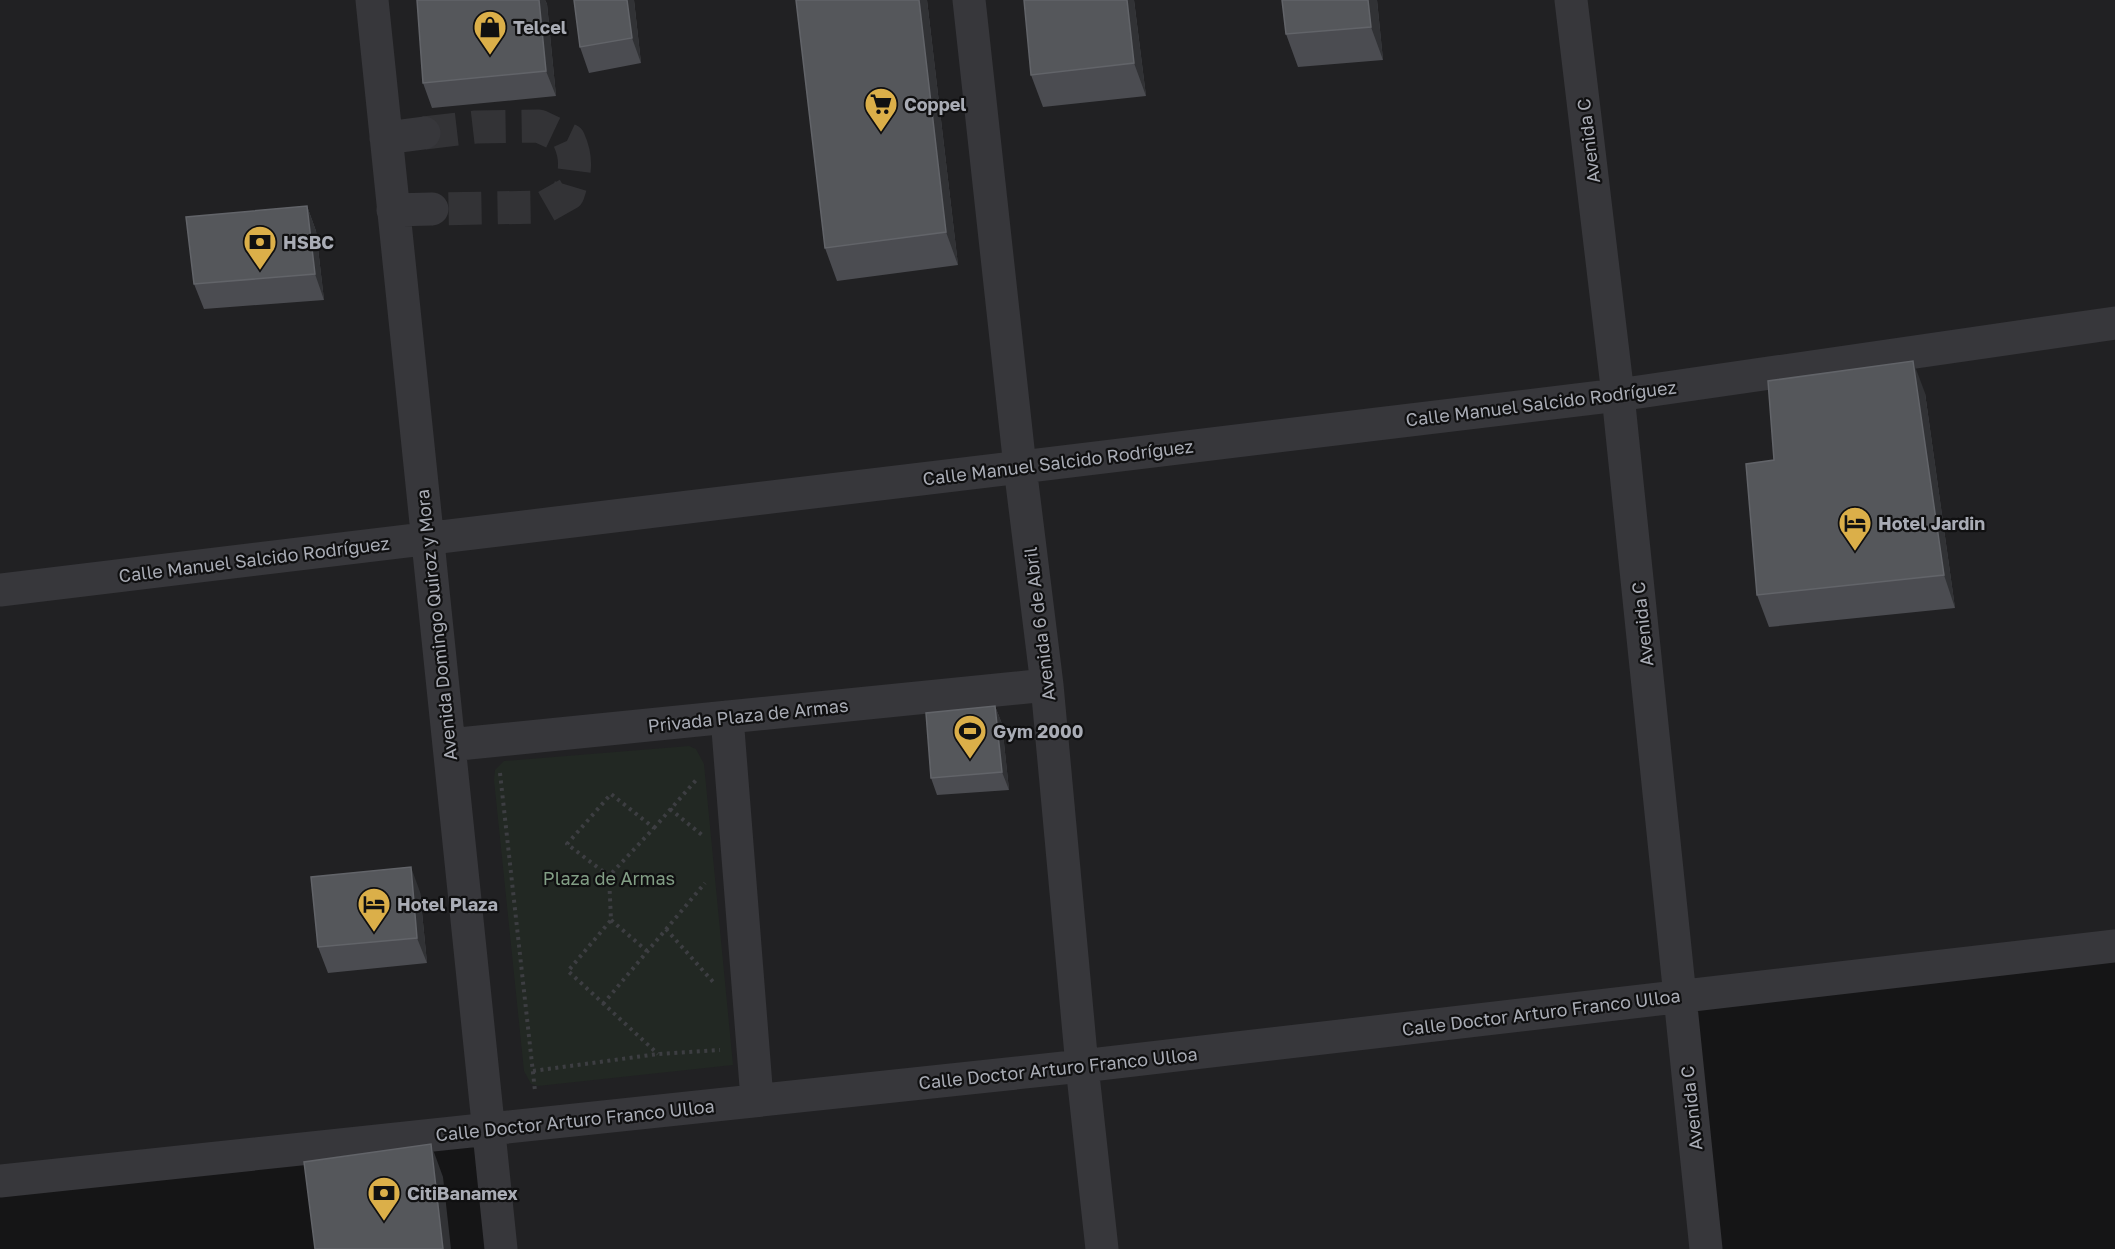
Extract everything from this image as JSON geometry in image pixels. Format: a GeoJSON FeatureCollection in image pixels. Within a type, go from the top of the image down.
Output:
{"type":"FeatureCollection","features":[{"type":"Feature","properties":{"kind":"street","name":"Avenida Domingo Quiroz y Mora"},"geometry":{"type":"LineString","coordinates":[[372,0],[501,1249]]}},
{"type":"Feature","properties":{"kind":"street","name":"Avenida 6 de Abril"},"geometry":{"type":"LineString","coordinates":[[969,0],[1020,467],[1047,685],[1082,1066],[1102,1249]]}},
{"type":"Feature","properties":{"kind":"street","name":"Avenida C"},"geometry":{"type":"LineString","coordinates":[[1571,0],[1618,395],[1706,1249]]}},
{"type":"Feature","properties":{"kind":"street"},"geometry":{"type":"LineString","coordinates":[[386,138],[424,133]]}},
{"type":"Feature","properties":{"kind":"street"},"geometry":{"type":"LineString","coordinates":[[393,210],[432,209]]}},
{"type":"Feature","properties":{"kind":"street","name":"Calle Manuel Salcido Rodríguez"},"geometry":{"type":"LineString","coordinates":[[0,590],[1618,395],[2115,323]]}},
{"type":"Feature","properties":{"kind":"street","name":"Privada Plaza de Armas"},"geometry":{"type":"LineString","coordinates":[[449,745],[1047,685]]}},
{"type":"Feature","properties":{"kind":"street"},"geometry":{"type":"LineString","coordinates":[[727,717],[757,1099]]}},
{"type":"Feature","properties":{"kind":"street","name":"Calle Doctor Arturo Franco Ulloa"},"geometry":{"type":"LineString","coordinates":[[0,1181],[1082,1066],[2115,946]]}},
{"type":"Feature","properties":{"kind":"path"},"geometry":{"type":"LineString","coordinates":[[497,740],[538,1123]]}},
{"type":"Feature","properties":{"kind":"path"},"geometry":{"type":"LineString","coordinates":[[658,1054],[568,971],[611,920],[609,876],[699,777]]}},
{"type":"Feature","properties":{"kind":"path"},"geometry":{"type":"LineString","coordinates":[[609,876],[567,844],[611,794],[654,828]]}},
{"type":"Feature","properties":{"kind":"path"},"geometry":{"type":"LineString","coordinates":[[670,809],[703,835]]}},
{"type":"Feature","properties":{"kind":"path"},"geometry":{"type":"LineString","coordinates":[[603,1004],[707,880]]}},
{"type":"Feature","properties":{"kind":"path"},"geometry":{"type":"LineString","coordinates":[[611,920],[647,951]]}},
{"type":"Feature","properties":{"kind":"path"},"geometry":{"type":"LineString","coordinates":[[666,929],[720,990]]}},
{"type":"Feature","properties":{"kind":"path"},"geometry":{"type":"LineString","coordinates":[[533,1071],[658,1054],[725,1050]]}},
{"type":"Feature","properties":{"kind":"shaded area"},"geometry":{"type":"Polygon","coordinates":[[[0,0],[2115,0],[2115,946],[1680,996],[1703,1249],[501,1249],[489,1136],[0,1186],[0,0]]]}},
{"type":"Feature","properties":{"kind":"green space","name":"Plaza de Armas"},"geometry":{"type":"Polygon","coordinates":[[[689,746],[696,749],[704,764],[733,1065],[538,1086],[531,1084],[524,1071],[494,780],[495,770],[504,761],[689,746]]]}},
{"type":"Feature","properties":{"kind":"building","name":"Telcel"},"geometry":{"type":"Polygon","coordinates":[[[417,0],[539,0],[546,71],[423,83],[417,0]]]}},
{"type":"Feature","properties":{"kind":"building"},"geometry":{"type":"Polygon","coordinates":[[[574,0],[627,0],[632,38],[580,47],[574,0]]]}},
{"type":"Feature","properties":{"kind":"building","name":"Coppel"},"geometry":{"type":"Polygon","coordinates":[[[796,0],[919,0],[946,232],[825,248],[796,0]]]}},
{"type":"Feature","properties":{"kind":"building"},"geometry":{"type":"Polygon","coordinates":[[[1024,0],[1127,0],[1134,63],[1031,75],[1024,0]]]}},
{"type":"Feature","properties":{"kind":"building"},"geometry":{"type":"Polygon","coordinates":[[[1282,0],[1368,0],[1371,27],[1286,34],[1282,0]]]}},
{"type":"Feature","properties":{"kind":"building"},"geometry":{"type":"Polygon","coordinates":[[[307,206],[315,274],[194,284],[186,217],[307,206]]]}},
{"type":"Feature","properties":{"kind":"building","name":"Hotel Jardin"},"geometry":{"type":"Polygon","coordinates":[[[1913,361],[1944,575],[1757,595],[1746,464],[1774,460],[1768,381],[1913,361]]]}},
{"type":"Feature","properties":{"kind":"building","name":"Gym 2000"},"geometry":{"type":"Polygon","coordinates":[[[995,706],[1002,772],[931,778],[926,713],[995,706]]]}},
{"type":"Feature","properties":{"kind":"building"},"geometry":{"type":"Polygon","coordinates":[[[411,867],[417,938],[318,947],[311,877],[411,867]]]}},
{"type":"Feature","properties":{"kind":"building","name":"CitiBanamex"},"geometry":{"type":"Polygon","coordinates":[[[431,1144],[443,1249],[315,1249],[304,1162],[431,1144]]]}},
{"type":"Feature","properties":{"kind":"tunnel"},"geometry":{"type":"LineString","coordinates":[[424,133],[476,127],[539,126],[569,140],[574,160],[574,173],[568,194],[545,207],[432,209]]}},
{"type":"Feature","properties":{"kind":"place","name":"Telcel"},"geometry":{"type":"Point","coordinates":[490,56]}},
{"type":"Feature","properties":{"kind":"place","name":"Coppel"},"geometry":{"type":"Point","coordinates":[881,133]}},
{"type":"Feature","properties":{"kind":"place","name":"HSBC"},"geometry":{"type":"Point","coordinates":[260,271]}},
{"type":"Feature","properties":{"kind":"place","name":"Hotel Jardin"},"geometry":{"type":"Point","coordinates":[1855,552]}},
{"type":"Feature","properties":{"kind":"place","name":"Gym 2000"},"geometry":{"type":"Point","coordinates":[970,760]}},
{"type":"Feature","properties":{"kind":"place","name":"Hotel Plaza"},"geometry":{"type":"Point","coordinates":[374,933]}},
{"type":"Feature","properties":{"kind":"place","name":"CitiBanamex"},"geometry":{"type":"Point","coordinates":[384,1222]}}]}
